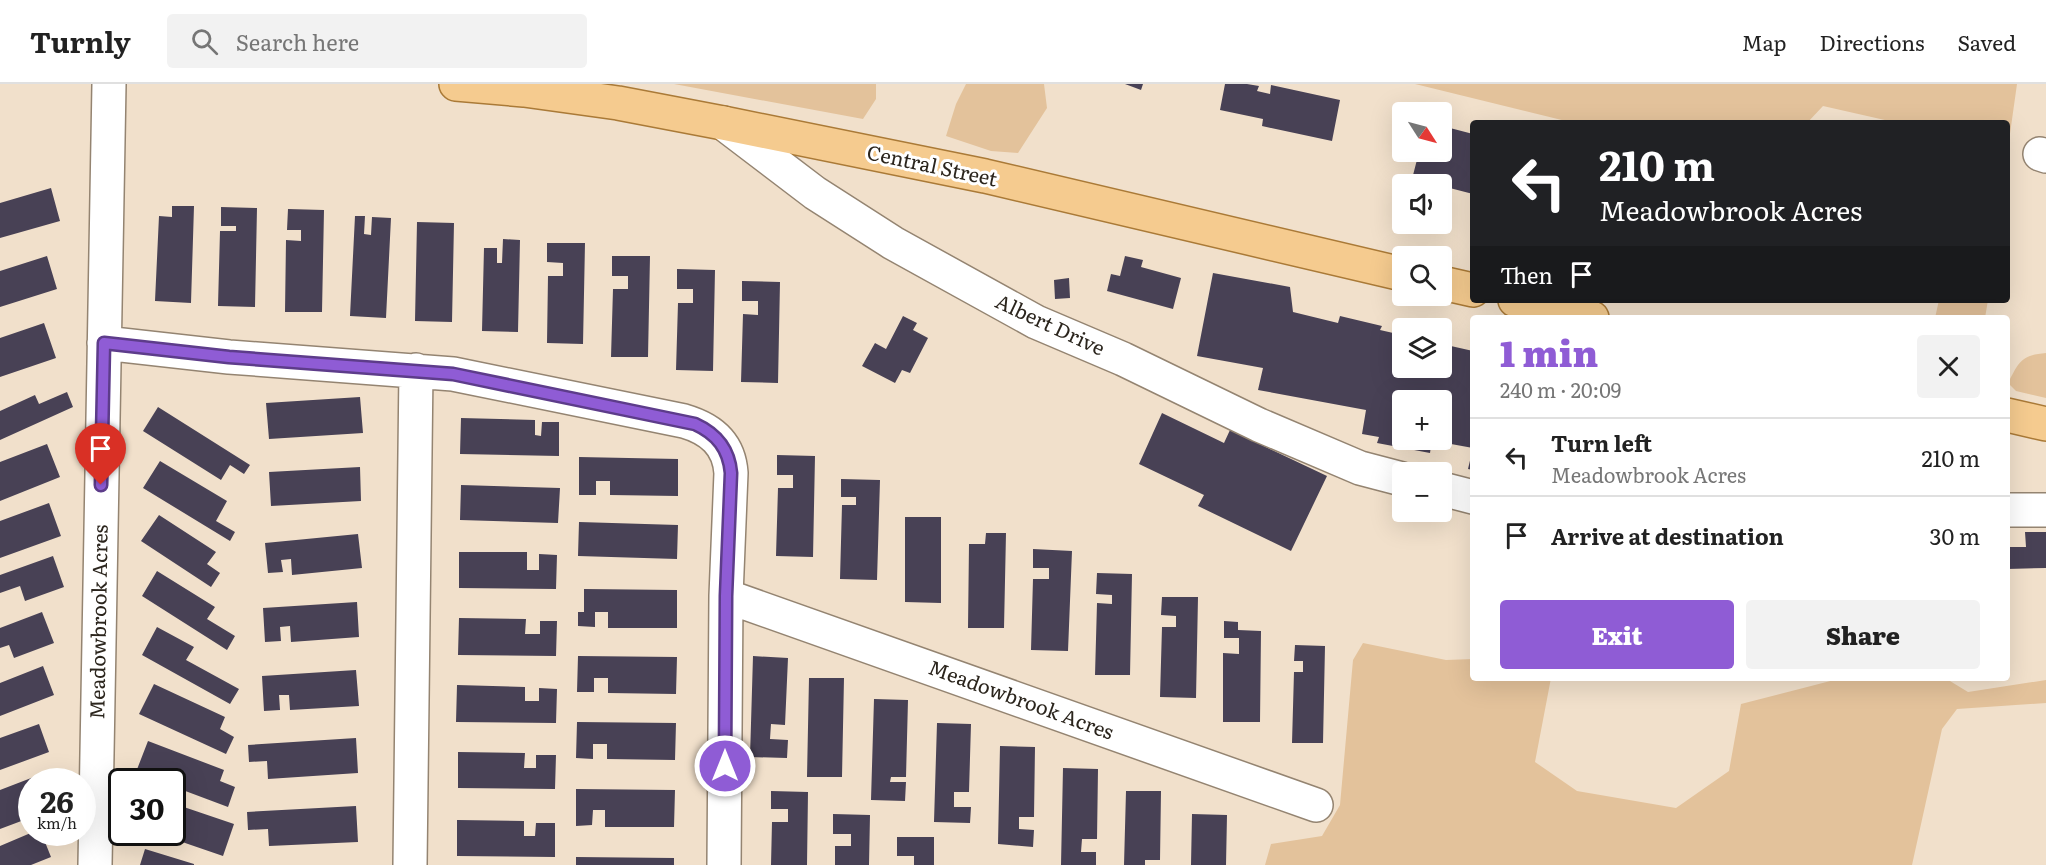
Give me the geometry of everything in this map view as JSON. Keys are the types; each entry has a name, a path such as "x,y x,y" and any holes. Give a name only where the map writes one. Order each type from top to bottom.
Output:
{"main road":[{"name":"Central Street","path":"456,84 617,94 723,123 985,176 1392,272"},
{"path":"1452,285 1470,289"},
{"path":"1528,303 1579,315"},
{"path":"2010,416 2046,424"}],"street":[{"name":"Meadowbrook Acres","path":"95,865 109,84"},
{"name":"Albert Drive","path":"723,123 815,193 893,243 1036,322 1123,359 1259,425 1360,468 1392,476"},
{"path":"104,343 229,357 416,370 475,377 695,424 713,435 727,451 731,473 726,596 724,865"},
{"path":"410,865 416,370"},
{"path":"1452,492 1470,496"},
{"path":"2010,510 2046,510"},
{"name":"Meadowbrook Acres","path":"726,596 1317,805"}],"shaded area":[{"path":"674,84 876,84 876,99 863,119"},
{"path":"966,84 1044,84 1047,108 1018,153 991,151 946,136 956,104"},
{"path":"1415,84 2017,84 2010,134 2010,120 1885,120 1823,106 1810,120 1562,120"},
{"path":"1938,303 1988,303 1986,315 1936,315"},
{"path":"2046,353 2046,398 2016,391 2010,385 2010,379 2018,365 2031,356"},
{"path":"1363,643 1446,660 1470,659 1470,681 1550,681 1535,762 1577,791 1676,808 1729,771 1741,704 1830,681 1950,681 1968,692 2046,680 2046,703 1957,709 1942,729 1912,865 1265,865 1271,844 1322,836 1340,805 1353,660"}],"building":[{"path":"1125,84 1143,84 1141,90"},
{"path":"1225,84 1259,86 1257,91 1270,94 1271,85 1340,100 1332,141 1262,126 1263,119 1220,110"},
{"path":"1452,129 1470,133 1470,193 1452,189 1452,174 1413,174 1416,162 1452,162"},
{"path":"51,188 60,221 0,238 0,203"},
{"path":"172,206 194,206 191,303 155,301 159,216 172,217"},
{"path":"221,207 257,208 255,307 218,306 220,231 236,231 236,226 221,226"},
{"path":"288,209 324,210 322,312 285,312 286,240 301,241 301,230 287,230"},
{"path":"355,216 365,216 364,234 371,235 372,217 391,218 386,318 350,316"},
{"path":"417,222 454,223 452,322 415,321"},
{"path":"503,239 520,240 518,332 482,331 484,248 497,248 497,263 502,263"},
{"path":"547,243 585,243 583,344 547,343 548,276 563,276 563,263 547,262"},
{"path":"47,256 57,289 0,307 0,271"},
{"path":"612,256 650,256 648,357 611,357 613,289 628,289 628,276 612,276"},
{"path":"1125,256 1143,260 1141,267 1181,278 1173,309 1107,291 1111,274 1120,276"},
{"path":"677,269 715,270 713,371 676,370 678,303 693,303 693,289 677,289"},
{"path":"1213,273 1290,287 1293,312 1338,323 1340,316 1382,326 1380,330 1392,333 1392,378 1452,378 1452,346 1470,350 1470,447 1452,444 1452,390 1392,390 1392,446 1377,443 1379,437 1362,434 1366,410 1258,390 1263,368 1197,356"},
{"path":"1069,278 1070,298 1055,299 1054,280"},
{"path":"742,281 780,282 778,383 741,382 743,314 758,315 758,301 742,301"},
{"path":"903,316 917,323 913,330 928,338 910,373 902,370 895,383 862,366 875,343 886,349"},
{"path":"44,323 56,358 0,377 0,338"},
{"path":"67,392 73,407 0,440 0,411 35,395 39,404"},
{"path":"360,397 363,433 269,439 266,403"},
{"path":"158,407 250,465 244,474 230,465 221,480 143,431"},
{"path":"1162,413 1224,443 1230,430 1327,476 1291,551 1198,506 1204,495 1139,464"},
{"path":"461,418 535,420 535,435 541,436 542,422 559,422 559,456 460,454"},
{"path":"47,444 60,477 0,501 0,462"},
{"path":"1414,450 1430,450 1430,453"},
{"path":"777,455 815,456 813,557 776,556 778,488 793,488 793,475 777,475"},
{"path":"579,457 678,459 678,496 610,495 610,481 596,481 596,495 579,495"},
{"path":"160,461 227,501 216,521 235,532 230,541 143,488"},
{"path":"360,467 361,501 271,506 269,472"},
{"path":"841,479 880,480 877,580 840,579 842,505 856,505 856,497 841,497"},
{"path":"461,485 560,488 558,523 460,520"},
{"path":"49,503 61,536 0,558 0,521"},
{"path":"159,515 216,552 207,564 220,573 211,587 141,541"},
{"path":"905,517 941,517 941,603 905,602"},
{"path":"579,522 678,525 677,559 578,556"},
{"path":"2025,532 2046,532 2046,568 2010,569 2010,547 2026,547"},
{"path":"986,533 1006,533 1004,628 968,628 969,544 985,544"},
{"path":"358,534 362,568 292,575 291,559 281,560 283,572 268,573 265,543"},
{"path":"1033,549 1072,551 1068,651 1031,650 1033,579 1049,579 1049,568 1033,568"},
{"path":"459,552 527,552 527,570 539,570 539,554 557,555 556,589 459,588"},
{"path":"53,556 64,587 25,601 20,586 0,593 0,575"},
{"path":"157,571 215,607 207,619 235,636 227,650 142,596"},
{"path":"1097,573 1132,574 1130,675 1095,675 1097,603 1112,604 1112,595 1096,594"},
{"path":"584,589 677,590 677,628 608,628 608,612 595,612 595,627 578,626 578,612 584,612"},
{"path":"1162,597 1198,597 1196,698 1160,697 1162,627 1176,627 1176,616 1161,615"},
{"path":"357,602 359,637 291,642 290,626 280,627 281,641 265,642 263,608"},
{"path":"42,612 54,643 14,658 9,645 0,648 0,628"},
{"path":"459,618 526,619 525,634 540,634 540,621 557,621 556,656 458,655"},
{"path":"1224,621 1238,622 1238,630 1261,631 1260,722 1223,722 1223,653 1239,654 1239,638 1224,638"},
{"path":"157,627 194,647 186,660 239,689 230,704 142,655"},
{"path":"1295,645 1325,646 1323,743 1292,743 1294,672 1303,672 1303,661 1294,661"},
{"path":"578,656 677,657 676,694 608,693 608,678 594,678 594,692 577,692"},
{"path":"753,656 788,658 785,725 771,724 770,739 788,740 787,758 750,757"},
{"path":"43,666 54,695 0,716 0,683"},
{"path":"356,670 359,706 290,710 289,695 279,695 280,710 264,711 262,676"},
{"path":"809,678 844,678 842,777 807,777"},
{"path":"154,684 225,717 220,729 234,737 226,754 139,714"},
{"path":"457,685 525,687 525,701 539,701 539,688 557,689 556,723 456,722"},
{"path":"874,699 908,700 906,777 891,777 890,782 906,782 905,801 871,800"},
{"path":"577,722 676,723 675,760 607,759 607,744 593,744 593,759 576,758"},
{"path":"937,723 971,724 969,792 954,792 954,807 971,807 970,823 934,822"},
{"path":"39,724 49,752 0,770 0,738"},
{"path":"356,738 358,773 268,779 267,761 249,762 248,745"},
{"path":"148,741 224,770 220,781 235,787 228,807 186,791 186,768 138,768"},
{"path":"1000,746 1035,747 1034,817 1019,817 1019,829 1034,830 1033,847 998,844"},
{"path":"458,752 525,753 524,768 536,768 536,755 556,755 555,789 458,788"},
{"path":"1063,768 1098,769 1097,839 1082,839 1081,852 1096,852 1096,865 1061,865"},
{"path":"18,783 18,822 0,829 0,790"},
{"path":"576,789 675,790 674,827 605,827 605,810 593,810 592,825 576,826"},
{"path":"771,791 808,792 807,865 771,865 772,822 788,822 788,809 771,809"},
{"path":"1126,791 1161,791 1160,860 1145,860 1145,865 1124,865"},
{"path":"356,806 358,842 269,846 268,829 248,830 247,812"},
{"path":"186,808 234,824 223,856 186,843"},
{"path":"833,814 870,815 869,865 835,865 835,846 851,846 851,834 833,834"},
{"path":"1192,814 1227,815 1226,865 1191,865"},
{"path":"457,820 524,821 524,836 535,836 536,823 555,823 555,857 457,856"},
{"path":"897,837 934,837 934,865 914,865 914,856 897,856"},
{"path":"18,838 18,846 47,846 51,857 31,865 0,865 0,846"},
{"path":"145,849 194,864 194,865 140,865"},
{"path":"576,857 674,858 674,865 576,865"}],"route":[{"path":"101,485 104,343 229,357 475,377 695,424 705,429 722,444 730,461 725,766"}]}
